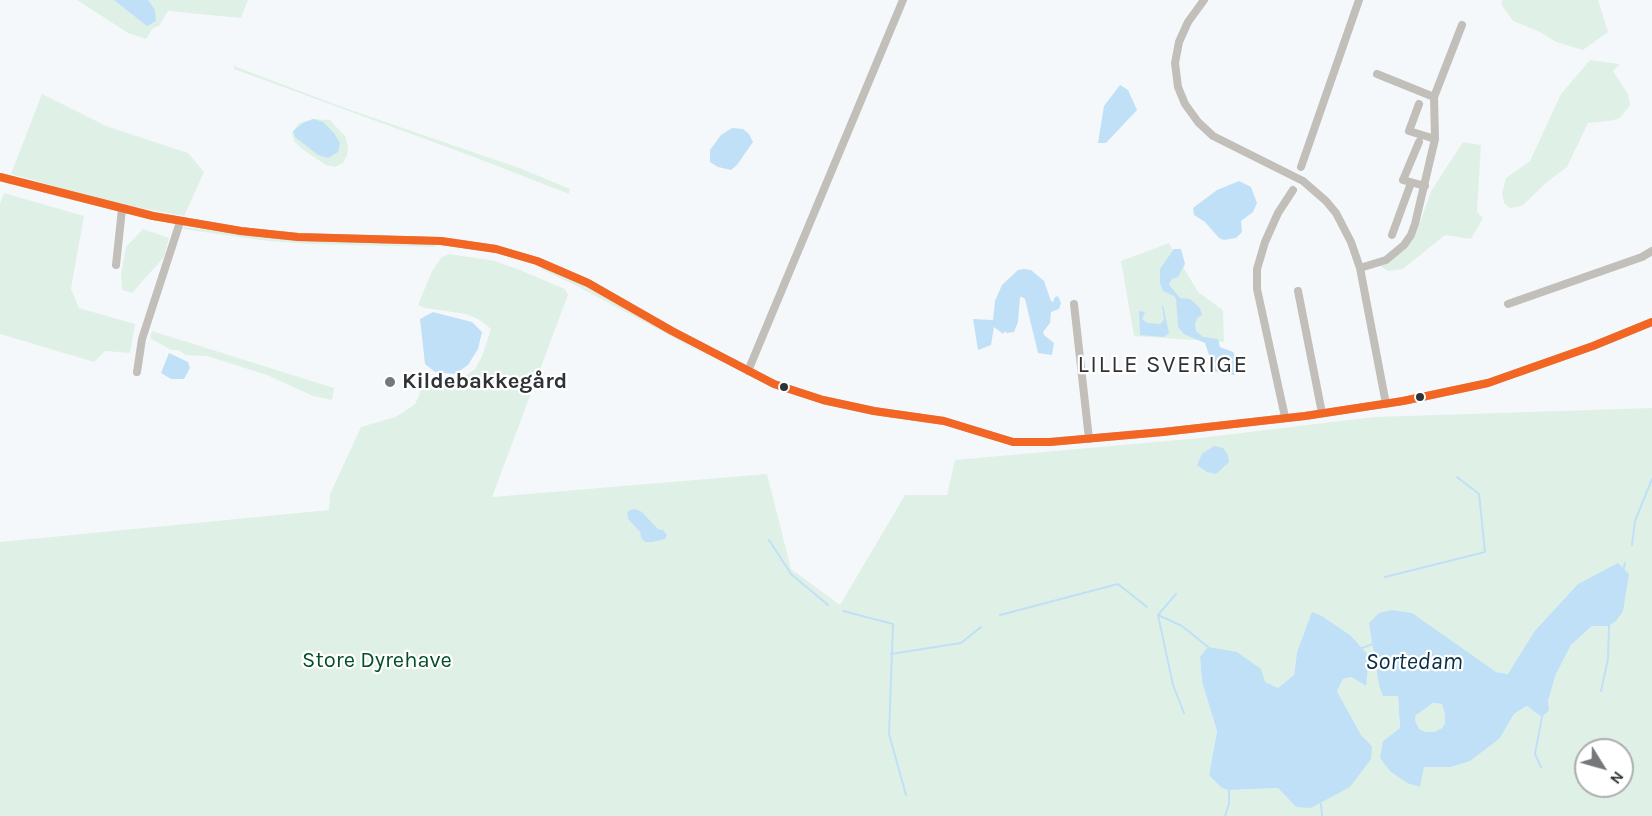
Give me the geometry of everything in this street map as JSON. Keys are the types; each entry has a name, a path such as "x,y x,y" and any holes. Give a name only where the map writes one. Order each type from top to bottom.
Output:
{"street":[{"path":"748,371 903,0"},
{"path":"1204,0 1179,42 1175,63 1178,87 1185,104 1198,122 1213,136 1290,173 1316,190 1344,226 1360,268 1386,404"},
{"path":"1301,167 1359,0"},
{"path":"1360,268 1386,260 1404,244 1415,224 1435,139 1434,97 1462,25"},
{"path":"1377,74 1434,97"},
{"path":"1419,104 1409,131 1435,139"},
{"path":"1419,142 1403,180 1425,186"},
{"path":"1,177 180,222 298,237 441,240 496,249 537,261 588,283 774,384 823,400 896,415 944,421 1004,440 1030,443 1162,432 1386,404 1488,383 1593,346 1652,322"},
{"path":"1392,235 1411,183"},
{"path":"1285,417 1257,289 1257,269 1265,242 1278,213 1293,190"},
{"path":"116,265 122,209"},
{"path":"137,372 142,339 180,222"},
{"path":"1508,303 1642,257 1652,251"},
{"path":"1298,291 1322,412"},
{"path":"1074,304 1089,439"}],"green space":[{"path":"77,0 248,0 241,18 168,11 159,26 153,28 146,39 128,33"},
{"path":"1502,0 1598,0 1608,32 1583,50 1556,42 1540,32 1513,21 1501,4"},
{"path":"1590,60 1620,64 1613,71 1628,94 1630,105 1620,118 1588,123 1567,167 1522,206 1510,208 1504,203 1502,193 1506,178 1530,161 1561,94"},
{"path":"234,66 342,107 522,169 570,189 569,194 234,69"},
{"path":"42,94 106,126 188,153 204,172 184,216 123,205 11,174"},
{"path":"313,119 330,120 345,136 348,146 343,163 335,167 326,165 294,141 292,133 299,123"},
{"path":"1463,142 1481,145 1477,212 1483,218 1471,239 1445,235 1403,269 1388,271 1380,266 1409,244 1416,234 1431,191"},
{"path":"4,193 84,216 71,289 79,308 135,324 130,353 105,351 94,362 0,334 0,204"},
{"path":"184,227 291,240 433,244 436,247 268,241 182,229"},
{"path":"143,229 169,238 164,257 132,293 122,290 121,275 126,247"},
{"path":"1169,243 1198,292 1223,310 1224,342 1134,336 1121,261"},
{"name":"Store Dyrehave","path":"449,254 495,261 565,289 568,295 492,497 767,474 791,569 840,605 905,495 947,495 955,460 1200,438 1374,417 1652,408 1652,816 0,816 0,542 329,510 330,494 361,427 395,417 405,411 415,404 420,390 431,381 454,381 463,378 475,369 482,356 491,329 480,320 466,314 418,305 432,271 441,258","holes":["642,512 658,529 663,530 664,539 653,542 641,538 640,532 628,519 627,513","1312,613 1322,616 1350,635 1366,686 1351,677 1343,679 1337,691 1361,735 1372,746 1296,807 1278,788 1229,790 1209,775 1217,731 1202,682 1200,657 1278,688 1294,675 1297,652","1616,621 1609,626 1592,626 1571,645 1556,674 1548,701 1528,706 1514,714 1500,738 1451,767 1424,767 1383,741 1400,729 1398,696 1379,685 1379,680 1496,672 1509,674 1534,632"]},
{"path":"542,267 585,286 717,361 541,269"},
{"path":"152,331 334,388 332,400 313,396 267,375 207,356 186,355 178,350 171,350 150,338"},
{"path":"1433,703 1442,704 1445,723 1442,728 1434,732 1426,732 1419,729 1415,720 1416,714"}],"water":[{"path":"114,0 148,0 155,10 156,21 147,26"},
{"path":"1120,85 1128,90 1137,110 1106,143 1098,143 1104,106"},
{"path":"313,119 323,122 340,143 338,152 328,158 318,155 295,137 293,131"},
{"path":"732,128 743,129 753,142 731,170 718,167 710,162 710,150 721,135"},
{"path":"1239,181 1251,187 1257,203 1253,212 1241,221 1242,232 1236,238 1224,240 1194,215 1193,208 1217,190"},
{"path":"1174,249 1181,249 1185,264 1178,277 1172,279 1169,284 1180,298 1190,299 1200,308 1202,315 1197,318 1196,331 1203,337 1218,339 1220,347 1233,352 1239,363 1238,372 1234,375 1214,370 1205,343 1184,334 1178,327 1176,299 1163,291 1160,283 1160,269"},
{"path":"1018,270 1031,270 1044,281 1051,301 1053,302 1058,296 1061,303 1059,309 1051,312 1050,323 1043,332 1054,343 1052,355 1038,353 1025,299 1022,297 1020,297 1018,322 1014,332 1006,333 1005,331 1003,334 994,327 991,345 978,350 973,319 993,320 995,301 1002,285"},
{"path":"1163,305 1169,333 1164,337 1140,335 1139,311 1145,312 1142,319 1147,323 1160,324 1164,320"},
{"path":"433,312 472,322 482,332 478,349 468,365 455,374 435,372 425,364 420,319"},
{"path":"169,353 188,362 190,368 184,379 171,379 161,373"},
{"path":"1214,446 1223,448 1228,455 1229,462 1216,474 1207,472 1197,465 1202,454"},
{"path":"635,509 642,512 658,529 663,530 667,535 665,539 645,542 641,538 640,532 628,519 627,513"},
{"name":"Sortedam","path":"1618,563 1629,574 1623,611 1609,626 1592,626 1571,645 1556,674 1548,701 1549,710 1542,717 1527,706 1514,714 1500,738 1470,761 1451,767 1424,767 1420,787 1407,783 1390,771 1380,758 1383,741 1400,728 1398,696 1383,696 1379,685 1369,623 1379,613 1392,610 1412,613 1496,672 1508,674 1534,632 1578,584","holes":["1433,703 1442,704 1445,715 1442,728 1434,732 1419,729 1415,720 1416,715"]},
{"name":"Sortedam","path":"1312,612 1350,635 1369,656 1366,686 1351,677 1343,679 1337,691 1361,735 1372,746 1371,759 1350,787 1311,808 1296,807 1278,788 1229,790 1222,788 1209,775 1217,731 1202,682 1200,657 1208,647 1237,652 1261,669 1265,682 1278,688 1294,675 1297,652"}],"waterway":[{"path":"1385,577 1485,552 1479,494 1457,477"},
{"path":"1632,545 1635,521 1652,479"},
{"path":"769,540 791,574 828,605"},
{"path":"1623,571 1625,563"},
{"path":"1000,615 1118,584 1147,607"},
{"path":"1158,615 1176,594"},
{"path":"843,611 893,624 889,734 906,795"},
{"path":"1158,615 1173,685 1184,713"},
{"path":"1158,615 1182,626 1208,647"},
{"path":"1601,691 1608,659 1609,625"},
{"path":"891,654 961,643 981,627"},
{"path":"1359,649 1373,644"},
{"path":"1541,767 1535,754 1542,717"},
{"path":"1225,816 1229,804 1229,790"},
{"path":"1321,804 1322,816"}],"transit line":[{"path":"0,177 153,216 241,231 298,237 441,241 496,249 537,261 588,283 672,331 774,384 823,400 874,411 944,421 1013,442 1050,442 1163,432 1305,416 1403,401 1488,383 1593,346 1652,322"}],"place":[{"name":"Kildebakkegård","path":"390,382"}],"district":[{"name":"LILLE SVERIGE","path":"1163,365"}]}
